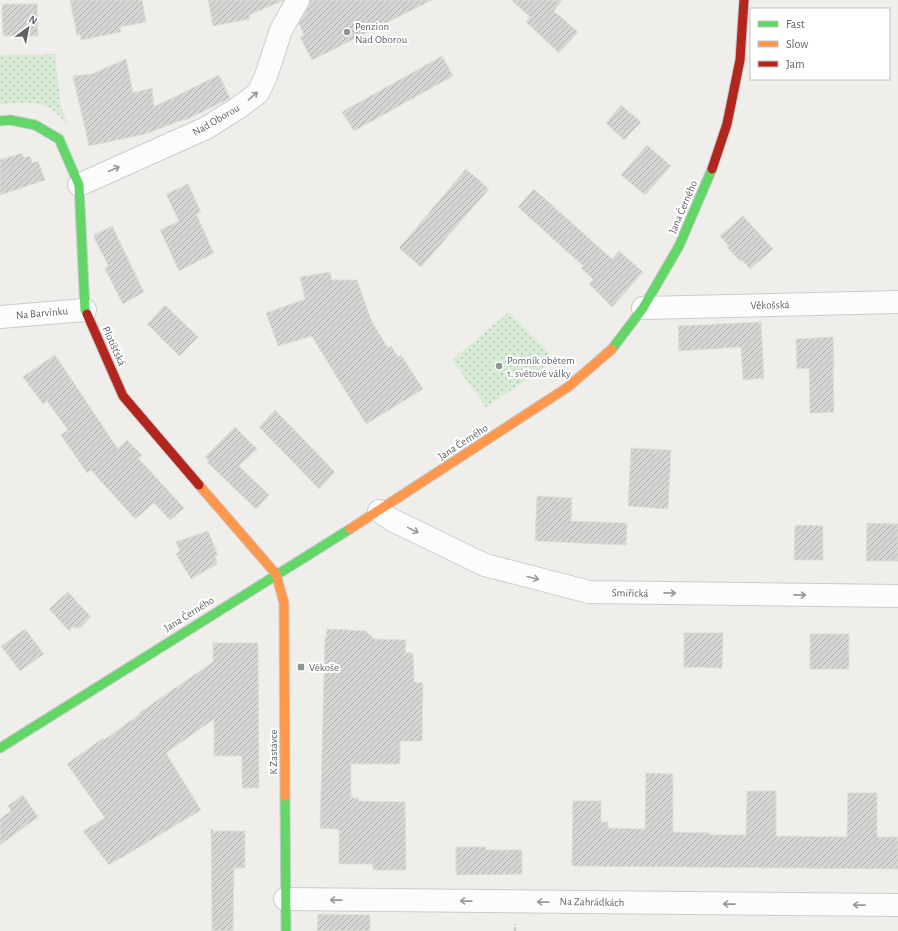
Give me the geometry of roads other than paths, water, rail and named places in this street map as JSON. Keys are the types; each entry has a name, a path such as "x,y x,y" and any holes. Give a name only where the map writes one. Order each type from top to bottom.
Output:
{"street":[{"name":"Nad Oborou","path":"79,185 206,128 238,108 258,93 266,76 281,30 298,0"},
{"name":"Jana Černého","path":"0,748 379,511 540,406 568,387 613,348 643,308 680,246 707,182 727,124 740,60 744,0"},
{"name":"Plotišťská","path":"0,121 10,120 35,125 59,139 79,185 84,310 123,396 276,574"},
{"name":"Věkošská","path":"643,308 898,302"},
{"name":"Na Barvínku","path":"0,317 84,310"},
{"name":"Smiřická","path":"379,511 392,520 485,566 589,592 898,596"},
{"name":"K Zastávce","path":"276,574 284,603 286,931"},
{"name":"Na Zahrádkách","path":"286,899 898,905"}],"place":[{"name":"Penzion Nad Oborou","path":"347,32"},
{"name":"Pomník obětem 1. světové války","path":"499,366"},
{"name":"Věkoše","path":"301,667"}]}
